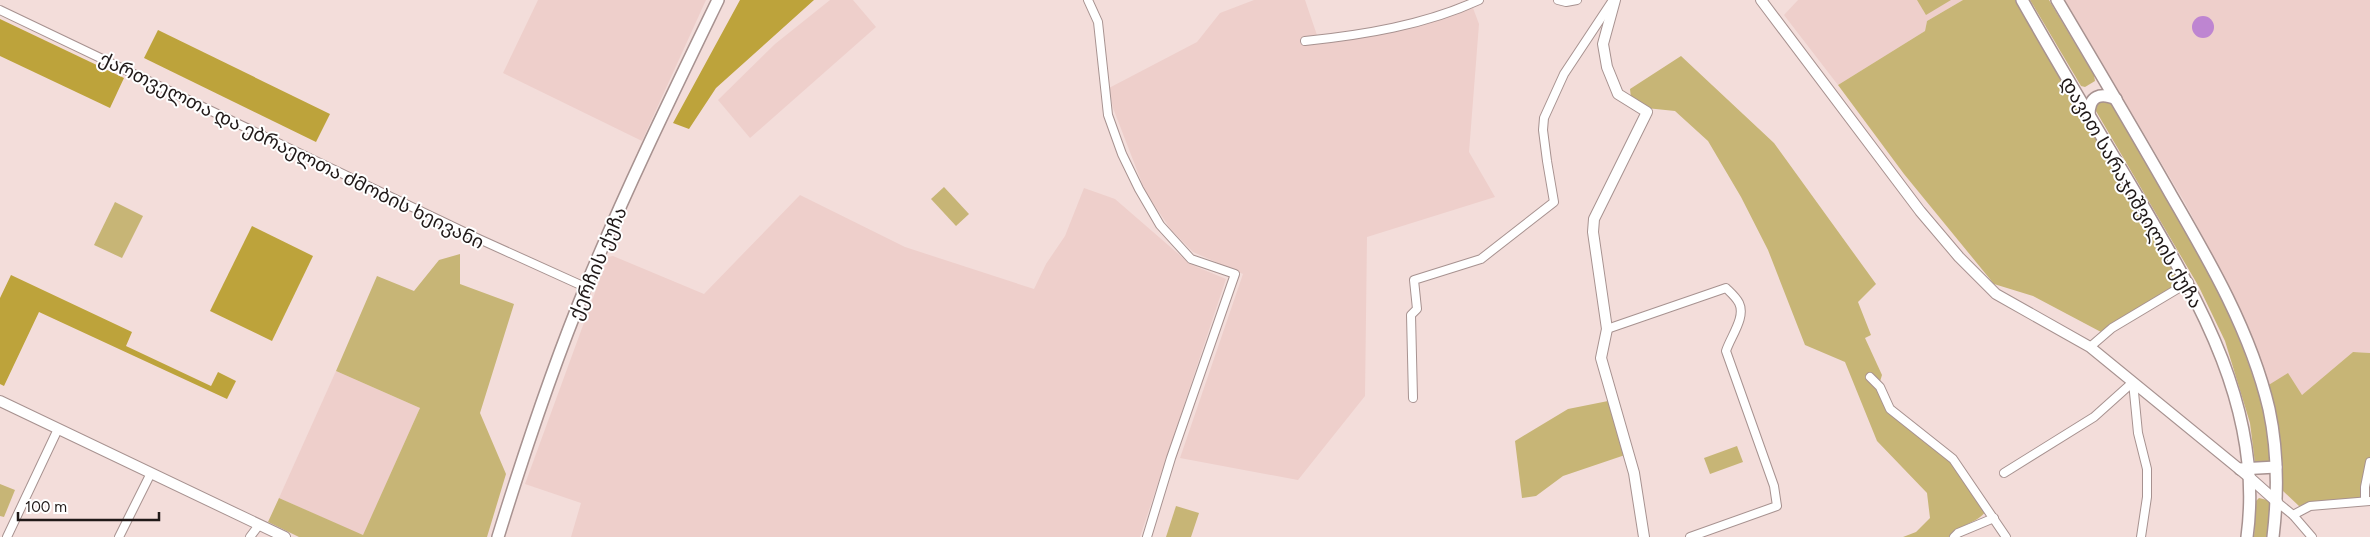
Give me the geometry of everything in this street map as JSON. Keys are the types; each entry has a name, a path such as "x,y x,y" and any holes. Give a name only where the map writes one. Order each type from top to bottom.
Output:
{"main road":[{"name":"ქერჩის ქუჩა","path":"501,536 545,394 585,288 644,152 718,0"},
{"name":"დავით სარაჯიშვილის ქუჩა","path":"2022,0 2073,90 2189,282 2219,351 2242,417 2246,471 2247,537"},
{"name":"დავით სარაჯიშვილის ქუჩა","path":"2057,0 2207,256 2243,333 2269,409 2276,467 2277,502 2273,537"},
{"path":"2073,90 2082,94 2092,92 2100,86 2103,78"},
{"path":"2089,114 2089,106 2094,98 2102,95 2116,99"},
{"path":"2246,471 2276,467"}],"street":[{"path":"1088,0 1098,22 1108,115 1122,154 1139,189 1160,225 1191,259 1235,274 1171,458 1147,537"},
{"path":"1305,41 1349,37 1418,21 1478,0"},
{"path":"1558,0 1566,2 1577,0"},
{"path":"1614,0 1603,44 1607,67 1618,94 1647,112 1594,219 1593,232 1607,329 1601,358 1634,473 1644,537"},
{"path":"1413,398 1411,315 1417,310 1414,280 1481,259 1554,202 1543,130 1544,118 1564,74 1614,0"},
{"path":"1761,0 1920,211 1960,257 1996,294 2090,347 2246,471 2312,537"},
{"name":"ქართველთა და ებრაელთა ძმობის ხეივანი","path":"0,10 478,240 585,288"},
{"path":"2090,347 2112,328 2189,282"},
{"path":"1607,329 1726,288 1740,304 1741,320 1732,334 1726,350 1774,486 1777,506 1690,537"},
{"path":"1870,377 1880,387 1890,409 1954,459 2006,537"},
{"path":"2004,473 2094,417 2133,382"},
{"path":"2133,382 2138,434 2148,469 2141,537"},
{"path":"0,402 285,537"},
{"path":"7,537 58,429"},
{"path":"2292,515 2310,506 2368,501 2365,487 2370,462"},
{"path":"119,537 151,473"},
{"path":"1954,537 1958,533 1994,518"},
{"path":"250,537 259,525"}],"shaded area":[{"path":"538,0 706,0 642,141 503,73"},
{"path":"740,0 814,0 716,88 689,129 673,123"},
{"path":"830,0 853,0 876,27 750,138 718,100 775,44"},
{"path":"1254,0 1305,0 1320,44 1411,28 1473,8 1479,24 1469,152 1495,197 1367,237 1365,396 1298,480 1180,458 1243,274 1193,252 1171,230 1145,191 1113,108 1109,88 1197,42 1220,13"},
{"path":"1798,0 1963,0 1927,21 1925,31 1838,85 1784,15"},
{"path":"1917,0 1951,0 1926,15"},
{"path":"1963,0 2015,0 2183,282 2101,332 2033,296 1994,284 1904,174 1838,85 1925,31 1927,21"},
{"path":"2030,0 2049,0 2094,75 2095,81 2085,87 2081,86"},
{"path":"2065,0 2370,0 2370,353 2353,352 2301,396 2267,386 2230,288 2185,203"},
{"path":"2203,16 2211,19 2214,27 2211,35 2203,38 2195,35 2192,27 2195,19"},
{"path":"0,19 124,78 110,108 0,56"},
{"path":"158,30 330,114 316,142 144,58"},
{"path":"1681,56 1774,143 1876,284 1858,302 1871,335 1865,338 1882,375 1878,388 1888,413 1945,455 1986,511 1978,519 1958,529 1949,537 1903,537 1916,532 1930,518 1927,493 1877,441 1845,362 1805,345 1768,250 1741,197 1708,141 1675,111 1646,108 1631,98 1630,89"},
{"path":"2103,97 2108,98 2175,211 2216,287 2250,367 2271,445 2270,465 2255,463 2250,423 2225,341 2199,287 2093,106"},
{"path":"944,187 969,214 956,226 931,199"},
{"path":"1084,188 1115,199 1190,264 1226,279 1140,537 571,537 581,503 525,484 608,257 613,256 704,294 800,195 905,247 1034,289 1046,264 1065,236"},
{"path":"115,202 143,216 122,258 94,245"},
{"path":"252,226 313,256 272,341 210,311"},
{"path":"460,254 460,284 514,304 480,413 506,474 487,537 299,537 268,522 279,498 363,535 420,408 336,371 377,276 414,291 439,260"},
{"path":"11,275 132,332 126,346 211,386 218,372 236,381 227,399 39,312 4,386 0,384 0,298"},
{"path":"2353,352 2370,353 2370,497 2299,506 2283,491 2274,404 2267,386 2288,373 2302,395"},
{"path":"336,371 420,408 363,536 279,498"},
{"path":"1608,401 1625,455 1563,476 1536,496 1522,498 1515,441 1568,409"},
{"path":"1737,446 1743,462 1710,474 1704,458"},
{"path":"0,484 15,490 4,517 0,516"},
{"path":"2259,498 2271,501 2269,537 2254,537 2256,501"},
{"path":"1176,506 1199,513 1191,537 1166,537"}]}
